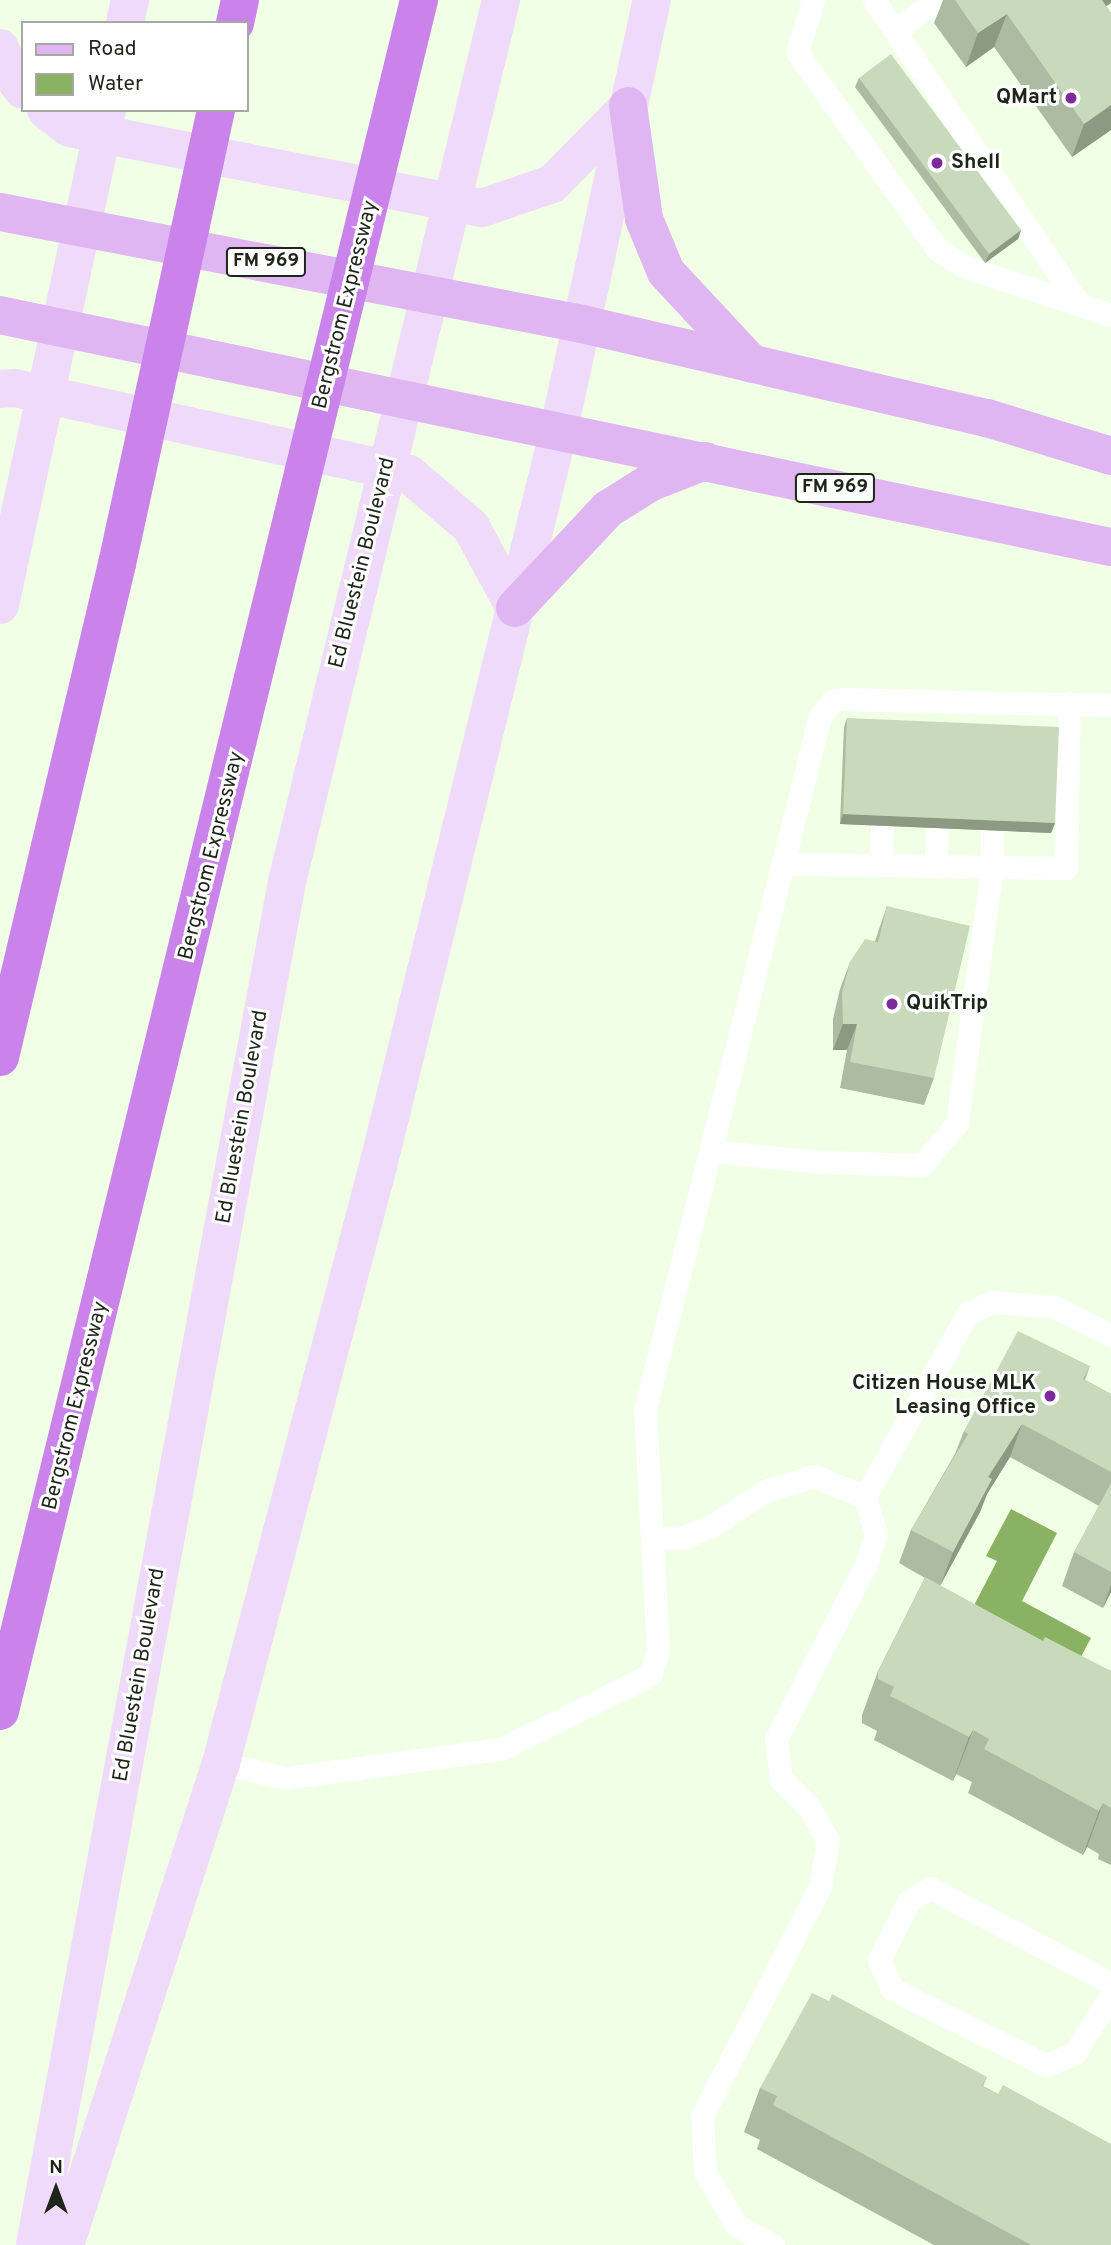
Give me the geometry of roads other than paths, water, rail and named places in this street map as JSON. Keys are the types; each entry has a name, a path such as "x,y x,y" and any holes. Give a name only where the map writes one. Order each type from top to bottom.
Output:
{"highway":[{"path":"235,21 240,0"},
{"name":"Bergstrom Expressway","path":"0,1711 419,0"},
{"path":"0,1057 117,564 216,112"}],"main road":[{"path":"125,21 130,0"},
{"name":"Ed Bluestein Boulevard","path":"35,2245 287,882 501,0"},
{"path":"65,2245 221,1763 379,1162 558,429 652,0"},
{"path":"0,48 9,73 21,86"},
{"path":"49,112 70,128 482,208 516,200 552,184 571,168 628,106"},
{"path":"628,106 644,219 666,272 751,363"},
{"path":"0,605 107,112"},
{"name":"FM 969","path":"0,212 582,324 987,418 1111,456"},
{"name":"FM 969","path":"0,315 452,406 1111,547"},
{"path":"0,389 15,388 384,466 409,474 431,489 471,527 514,608"},
{"path":"514,608 608,509 651,482 705,461"}],"lane":[{"path":"813,0 797,52 937,249 963,266 1111,315"},
{"path":"874,0 1079,304"},
{"path":"895,31 936,0"},
{"path":"221,1763 286,1778 501,1749 633,1687 650,1675 658,1650 645,1410 820,716 832,701 883,710 994,712 1069,703 1111,705"},
{"path":"783,864 1066,868 1069,703"},
{"path":"881,865 882,825"},
{"path":"936,866 937,827"},
{"path":"711,1151 820,1162 922,1165 957,1123 992,867 992,830"},
{"path":"774,2245 737,2226 705,2172 702,2116 820,1886 828,1840 810,1808 781,1779 776,1739 866,1564 876,1535 865,1497 968,1313 993,1302 1054,1307 1111,1335"},
{"path":"652,1539 692,1534 765,1491 814,1476 865,1497"},
{"path":"1111,1983 930,1888 908,1902 879,1960 892,1989 1046,2064 1075,2053 1111,1994"}],"water":[{"path":"1011,1509 1057,1533 1022,1601 1091,1638 1075,1668 971,1611 997,1561 986,1556"}],"place":[{"name":"QMart","path":"1071,98"},
{"name":"Shell","path":"937,163"},
{"name":"QuikTrip","path":"892,1004"},
{"name":"Citizen House MLK Leasing Office","path":"1050,1396"}]}
